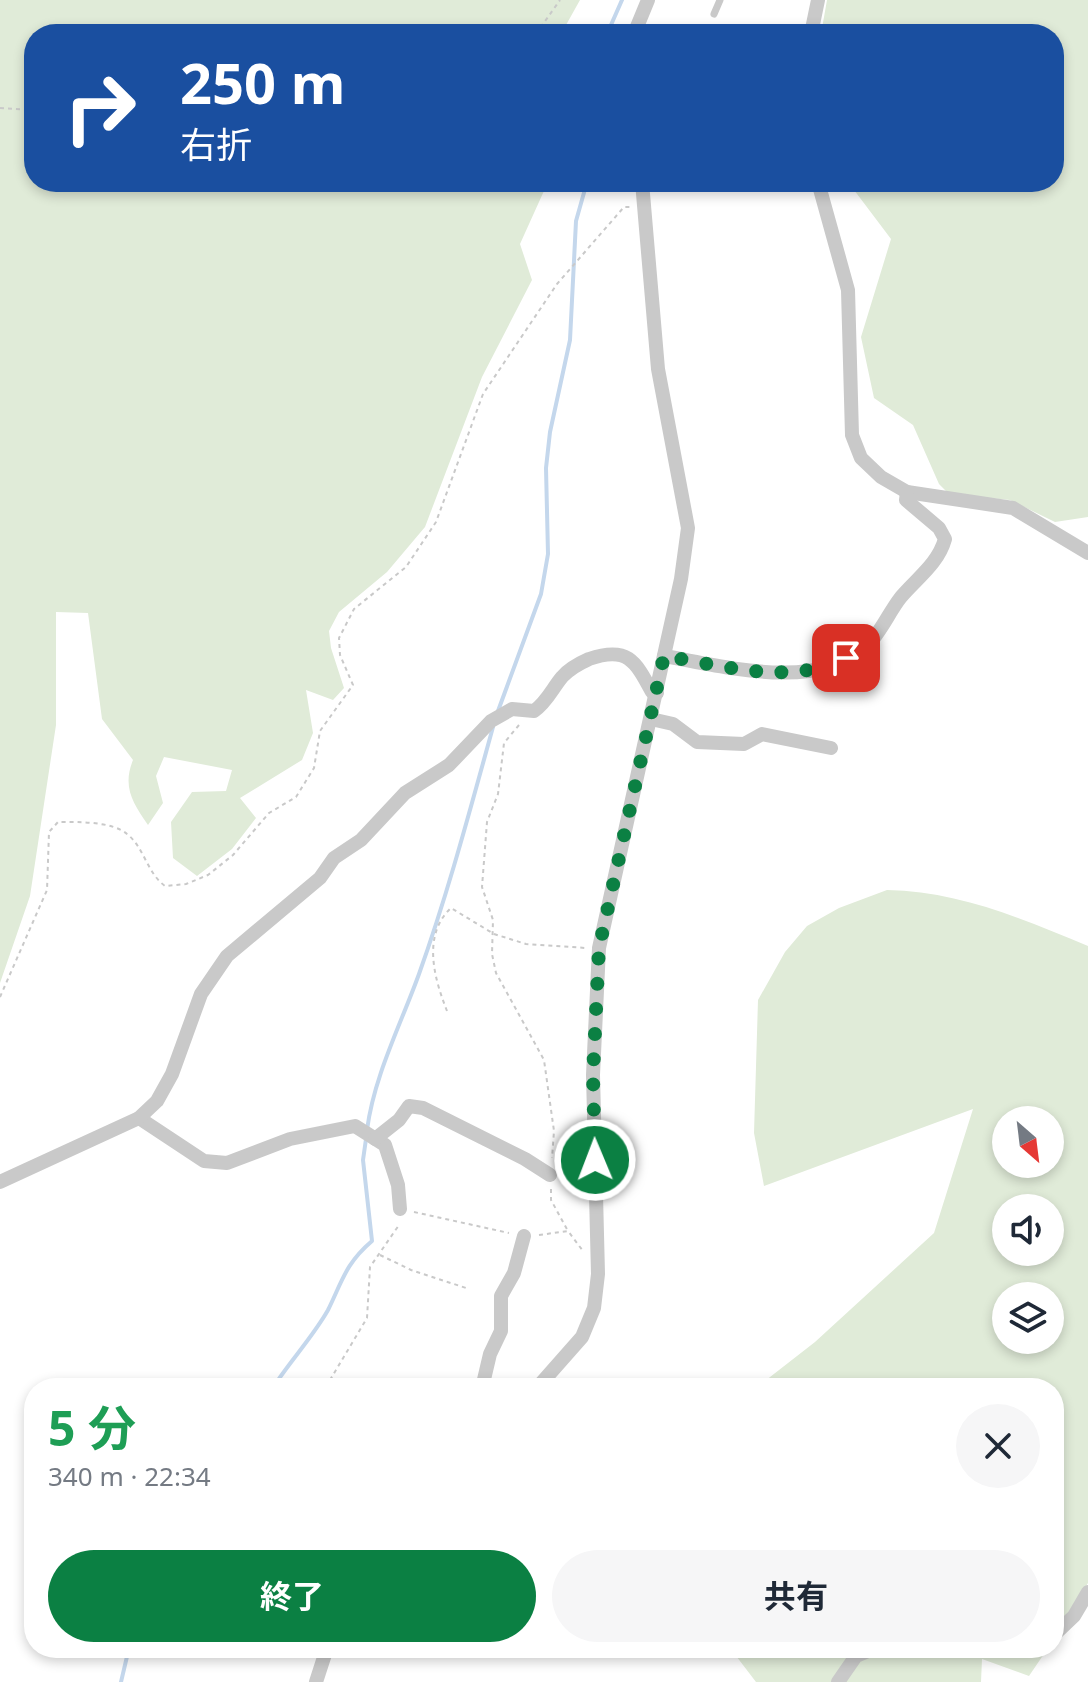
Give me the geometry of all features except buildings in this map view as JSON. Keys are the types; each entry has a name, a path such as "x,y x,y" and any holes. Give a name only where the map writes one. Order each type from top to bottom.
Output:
{"street":[{"path":"638,24 648,0"},
{"path":"813,24 818,0"},
{"path":"546,1378 582,1337 594,1308 598,1274 593,1075 599,948 657,693 688,528 658,369 643,192"},
{"path":"821,192 848,290 852,435 861,458 881,477 907,492 1013,508 1088,553"},
{"path":"664,656 773,674 827,667 866,648 902,596 942,549 945,539 939,528 906,500 907,492"},
{"path":"0,1182 139,1118 157,1101 172,1074 201,994 227,956 320,878 334,858 361,840 405,793 449,765 491,721 512,709 523,713 534,711 545,703 564,674 582,662 608,653 625,656 638,666 652,692 657,693"},
{"path":"651,719 673,724 697,742 744,744 762,734 831,748"},
{"path":"375,1139 399,1120 409,1106 423,1108 550,1175"},
{"path":"139,1118 204,1161 227,1163 290,1139 355,1126 385,1145 398,1185 400,1209"},
{"path":"484,1378 490,1354 501,1331 501,1296 514,1273 524,1236"},
{"path":"1064,1626 1074,1616 1088,1592"},
{"path":"316,1682 324,1658"},
{"path":"838,1682 855,1658"}],"lane":[{"path":"714,14 720,0"}],"path":[{"path":"543,24 560,0"},
{"path":"0,108 24,109"},
{"path":"0,997 47,890 49,832 58,822 109,827 128,834 155,878 165,886 186,884 208,875 233,855 269,813 296,797 314,768 320,731 353,685 340,655 339,638 354,609 406,567 436,522 483,394 557,284 624,207 644,207"},
{"path":"523,713 521,722 504,743 498,794 487,822 482,887 494,934 492,954 496,973 544,1060 554,1131 551,1200 568,1231 585,1253"},
{"path":"447,1011 437,985 432,954 440,919 451,908 494,934 537,946 599,948"},
{"path":"331,1378 367,1318 370,1267 400,1224 400,1209 524,1236 568,1231"},
{"path":"379,1254 411,1270 466,1288"}],"green space":[{"path":"0,0 580,0 567,24 24,24 24,192 543,192 520,244 532,280 482,377 425,527 387,572 339,612 329,631 344,688 333,700 306,690 313,733 302,760 240,798 256,818 232,849 197,876 173,858 171,822 192,792 226,791 232,770 164,757 156,776 163,803 148,825 129,787 133,760 102,719 88,613 56,612 56,725 30,896 0,983"},
{"path":"827,0 1088,0 1088,517 1055,522 1010,500 949,494 939,484 913,425 874,398 861,337 891,239 856,192 1064,192 1064,24 823,24"},
{"path":"887,890 965,901 1088,946 1088,1583 1064,1623 1064,1378 769,1378 815,1342 934,1233 973,1109 764,1186 754,1133 758,1000 785,952 807,926 839,908"},
{"path":"738,1658 1041,1658 1029,1676 982,1659 981,1682 756,1682"}],"waterway":[{"path":"611,24 622,0"},
{"path":"498,711 541,594 548,554 546,468 550,432 570,340 576,221 584,192"},
{"path":"367,1130 382,1070 440,913 493,727"},
{"path":"280,1378 328,1310 350,1266 372,1241 363,1160 366,1139"},
{"path":"121,1682 127,1658"}],"route":[{"path":"595,1160 593,1075 599,948 636,793 664,656 773,674 827,667 846,658"}]}
